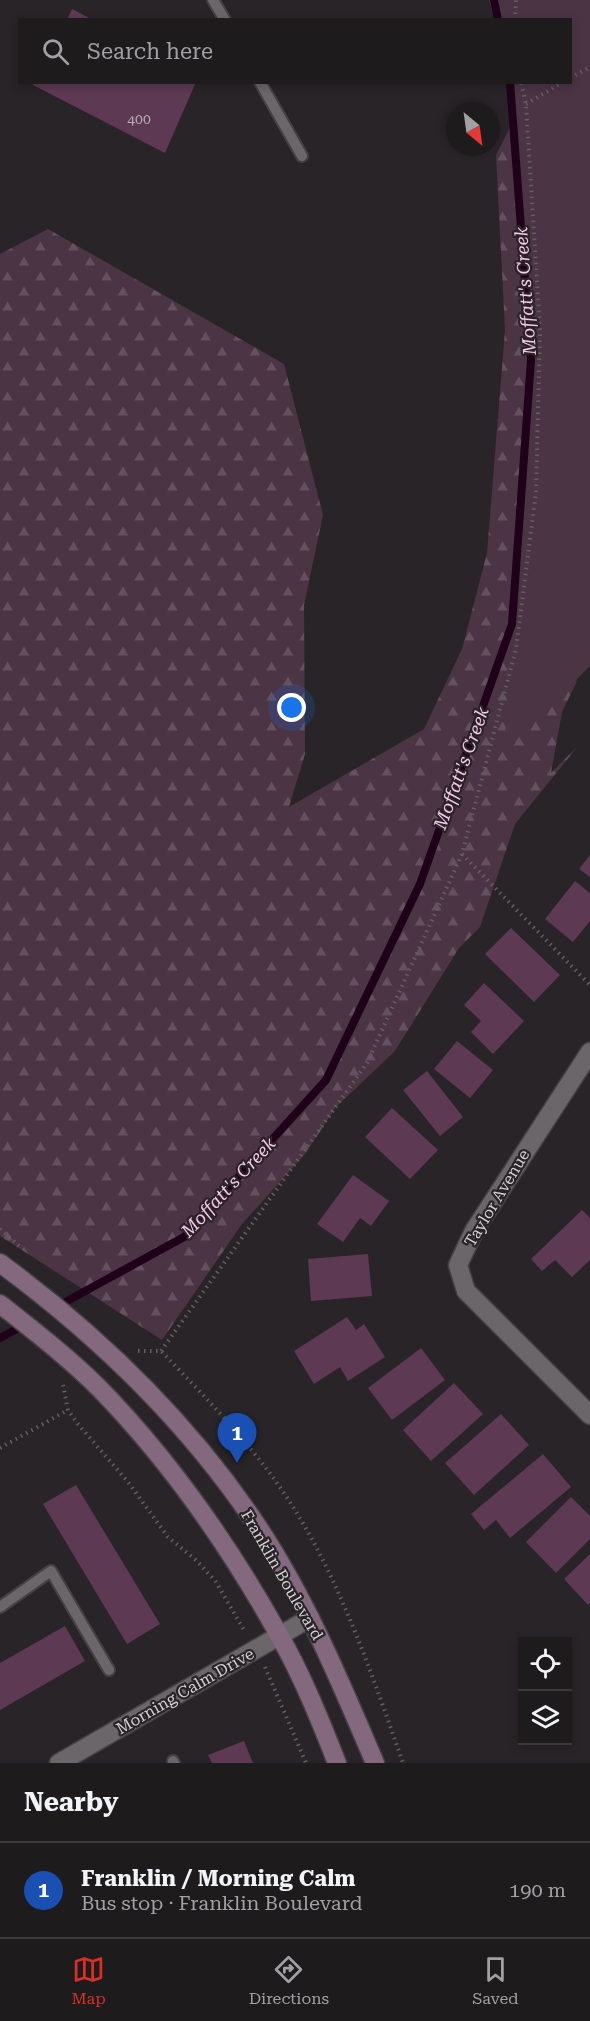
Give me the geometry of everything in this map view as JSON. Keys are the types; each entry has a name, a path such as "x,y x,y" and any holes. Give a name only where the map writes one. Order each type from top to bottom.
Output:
{"main road":[{"name":"Franklin Boulevard","path":"0,1263 85,1329 130,1371 200,1446 257,1524 310,1618 375,1763"},
{"name":"Franklin Boulevard","path":"0,1304 56,1348 100,1389 159,1456 226,1548 280,1636 338,1763"}],"street":[{"name":"Taylor Avenue","path":"590,1052 474,1231 458,1265 466,1291 590,1415"},
{"name":"Morning Calm Drive","path":"59,1763 310,1618"}],"lane":[{"path":"213,0 224,18"},
{"path":"261,84 302,156"},
{"path":"0,1607 51,1571 109,1670"}],"path":[{"path":"515,18 516,0"},
{"path":"572,77 590,67"},
{"path":"403,1763 374,1681 298,1515 218,1411 161,1351 367,1063 462,854 516,649 536,492 540,331 526,104 521,84"},
{"path":"526,104 560,84"},
{"path":"462,854 590,985"},
{"path":"64,1387 68,1410 128,1482 168,1537 197,1560 216,1582 240,1623"},
{"path":"0,1448 68,1410"},
{"path":"270,1677 306,1763"}],"green space":[{"path":"489,0 590,0 590,666 504,752 530,372 509,84 572,84 572,18 494,18"},
{"path":"522,104 582,654 576,683 562,712 551,773 578,746 515,824 480,927 459,948 395,1051 336,1107 305,1154 242,1224 162,1340 0,1236 0,254 48,229 284,364 323,515 304,605 305,754 289,807 424,729 462,649 487,553 505,330 496,156 500,156 500,147"}],"building":[{"path":"72,9 89,18 68,18"},
{"path":"33,84 195,84 165,153"},
{"path":"590,855 590,877 579,869"},
{"path":"575,881 590,893 590,921 573,942 545,919"},
{"path":"511,928 560,975 534,1002 485,954"},
{"path":"484,983 524,1021 493,1054 471,1032 481,1021 464,1005"},
{"path":"457,1041 493,1070 470,1098 434,1069"},
{"path":"427,1071 463,1117 440,1136 403,1090"},
{"path":"392,1108 438,1150 410,1179 365,1137"},
{"path":"353,1175 389,1201 371,1226 360,1218 343,1242 317,1224"},
{"path":"582,1210 590,1218 590,1260 572,1277 555,1260 542,1271 531,1259"},
{"path":"368,1254 372,1296 311,1301 308,1259"},
{"path":"347,1317 356,1330 364,1324 385,1357 348,1381 340,1367 314,1384 294,1351"},
{"path":"421,1348 445,1380 392,1420 368,1388"},
{"path":"454,1383 483,1414 431,1461 403,1430"},
{"path":"501,1414 529,1445 474,1495 445,1463"},
{"path":"543,1454 571,1487 510,1538 496,1520 484,1530 471,1514"},
{"path":"76,1485 160,1624 127,1644 43,1504"},
{"path":"571,1497 590,1516 590,1539 556,1573 526,1542"},
{"path":"590,1554 590,1603 588,1605 564,1579"},
{"path":"65,1626 85,1661 0,1710 0,1663"},
{"path":"244,1741 253,1763 212,1763 208,1755"}],"waterway":[{"name":"Moffatt's Creek","path":"494,0 498,18"},
{"name":"Moffatt's Creek","path":"58,1306 184,1237 326,1080 420,884 512,624 531,360 510,84"},
{"name":"Moffatt's Creek","path":"0,1338 26,1324"}],"place":[{"name":"Franklin / Morning Calm","path":"237,1463"}]}
